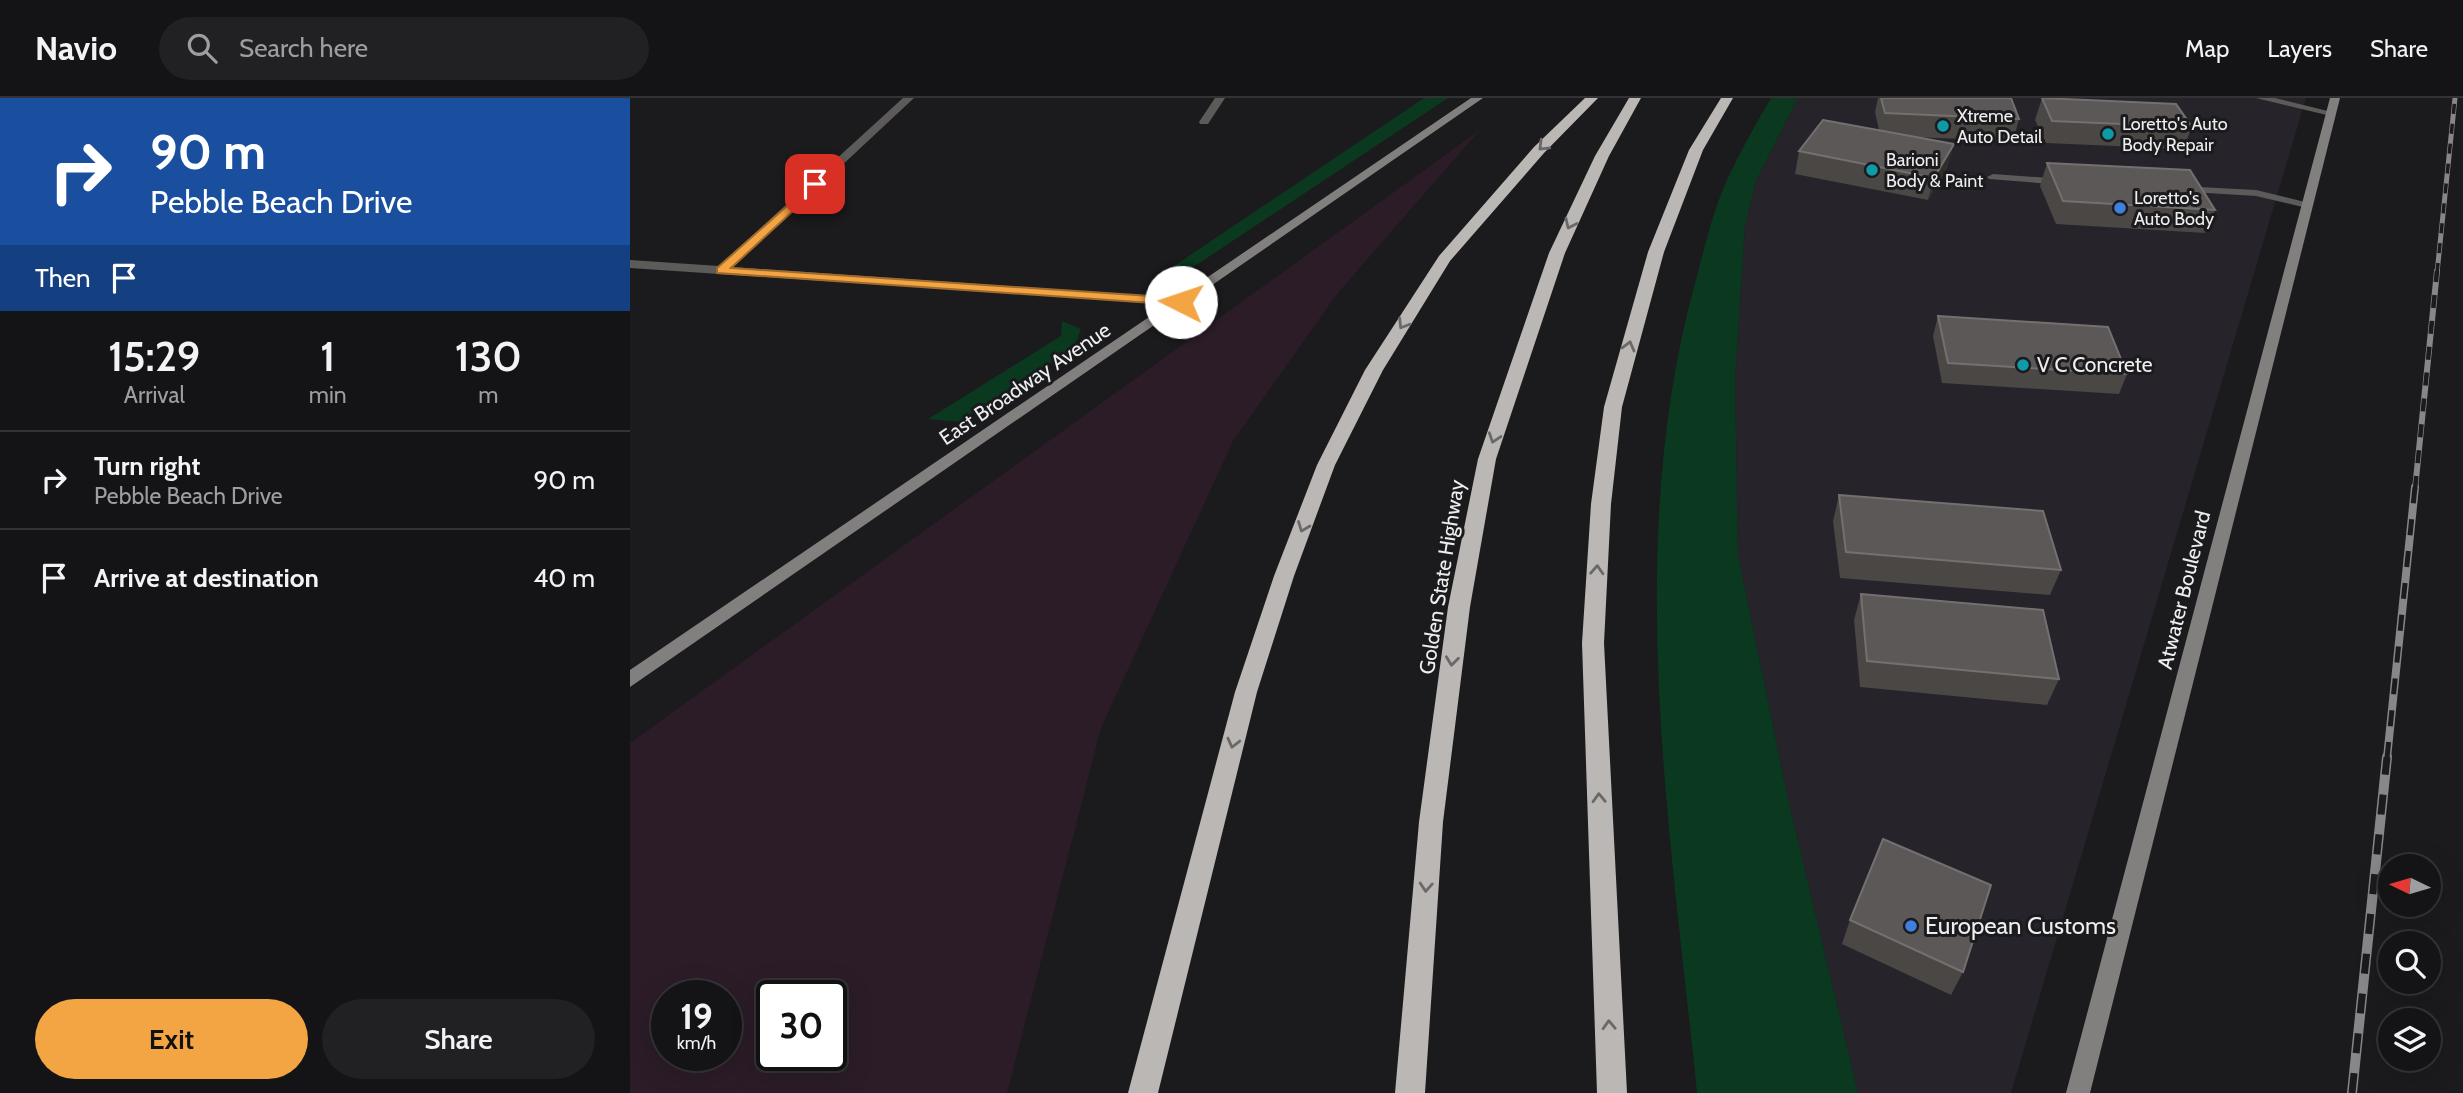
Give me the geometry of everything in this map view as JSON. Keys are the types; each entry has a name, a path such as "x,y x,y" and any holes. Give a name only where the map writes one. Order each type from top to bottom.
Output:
{"highway":[{"path":"1143,1093 1246,692 1284,576 1326,466 1374,370 1444,259 1539,150 1592,98"},
{"name":"Golden State Highway","path":"1410,1093 1431,822 1459,607 1487,459 1557,253 1602,156 1635,98"},
{"path":"1612,1093 1593,643 1601,504 1613,407 1656,252 1696,150 1727,98"}],"main road":[{"name":"East Broadway Avenue","path":"630,680 1478,98"},
{"name":"Atwater Boulevard","path":"2078,1093 2333,106"}],"street":[{"path":"721,271 909,98"},
{"path":"1204,122 1220,98"},
{"path":"2261,98 2333,106"},
{"path":"1993,177 2073,183"},
{"path":"2168,188 2256,193 2307,204"},
{"path":"630,264 1181,302"}],"shaded area":[{"path":"1798,98 2306,98 2011,1093 1858,1093 1788,799 1738,555 1735,380 1745,226 1756,181"},
{"path":"1480,130 1337,294 1233,441 1101,728 1007,1093 630,1093 630,743"}],"green space":[{"path":"1424,98 1448,98 1198,264 1179,273 1159,276"},
{"path":"1771,98 1798,98 1756,181 1745,226 1735,380 1738,555 1788,799 1858,1093 1697,1093 1666,789 1659,686 1657,584 1661,482 1673,382 1695,283 1717,207 1736,161"},
{"path":"1062,321 1081,329 1074,348 960,422 928,419 1061,336"}],"building":[{"path":"1881,98 2011,98 2019,119 1885,113"},
{"path":"2042,98 2176,104 2192,127 2052,121"},
{"path":"1823,120 1954,144 1934,178 1799,151"},
{"path":"2047,163 2190,170 2215,210 2063,201"},
{"path":"1938,316 2108,327 2127,374 1948,363"},
{"path":"1839,495 2043,511 2061,570 1846,552"},
{"path":"1861,594 2043,610 2059,679 1867,661"},
{"name":"European Customs","path":"1883,839 1991,885 1963,972 1850,920"}],"railway":[{"path":"2437,273 2455,98"},
{"path":"2415,489 2437,271"},
{"path":"2387,758 2415,487"},
{"path":"2352,1093 2387,757"}],"place":[{"name":"Xtreme Auto Detail","path":"1943,126"},
{"name":"Loretto's Auto Body Repair","path":"2108,134"},
{"name":"Barioni Body & Paint","path":"1872,170"},
{"name":"Loretto's Auto Body","path":"2120,208"},
{"name":"V C Concrete","path":"2023,365"},
{"name":"European Customs","path":"1911,926"}],"route":[{"path":"815,184 721,271 1181,302"}]}
